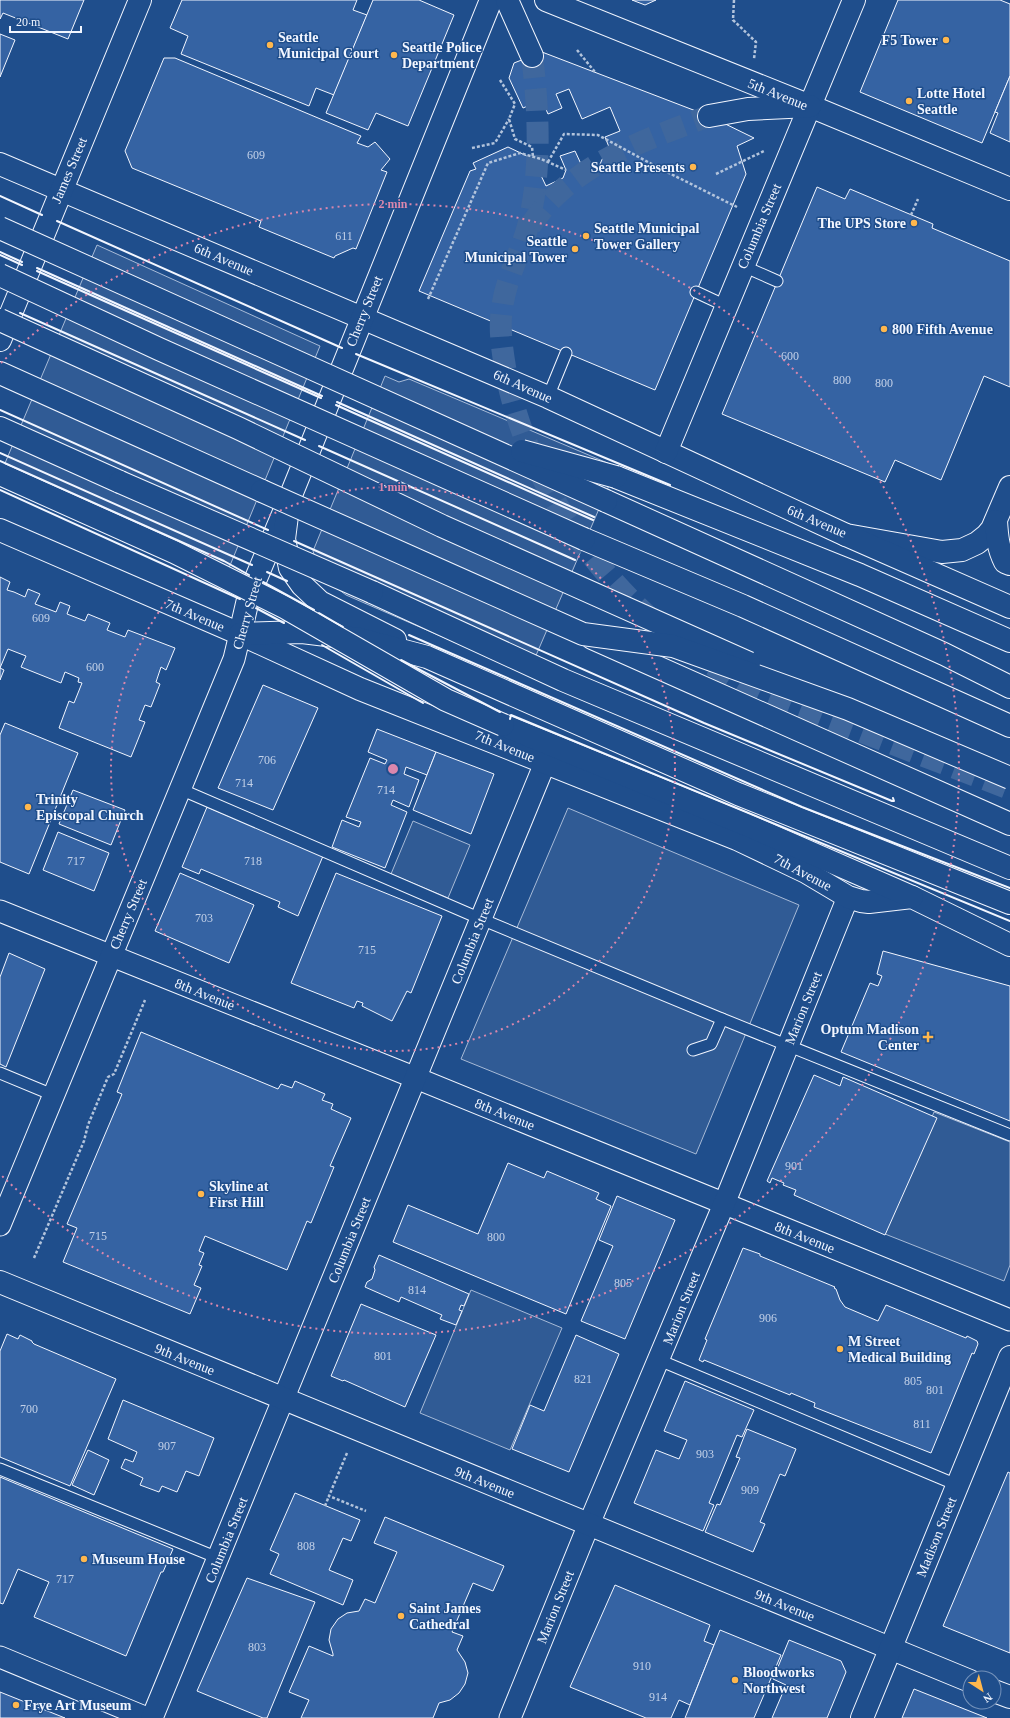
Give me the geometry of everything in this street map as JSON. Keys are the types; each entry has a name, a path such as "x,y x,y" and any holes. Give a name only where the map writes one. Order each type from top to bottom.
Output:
{"main road":[{"name":"James Street","path":"0,340 140,0"},
{"name":"Cherry Street","path":"240,634 249,595 289,500 491,0"},
{"path":"507,0 532,56"},
{"name":"5th Avenue","path":"546,0 810,106 1010,189"},
{"name":"Columbia Street","path":"666,452 854,0"},
{"path":"709,116 748,109 810,106"},
{"name":"6th Avenue","path":"0,164 548,397 846,535 942,552 959,551 981,540 990,532 996,521"},
{"path":"0,228 944,654 1010,687"},
{"path":"0,275 159,349 584,539 742,606 1010,726"},
{"path":"0,320 238,428 442,526 749,663"},
{"path":"0,373 1010,824"},
{"path":"0,428 372,592 563,680 1010,868"},
{"path":"452,432 616,477 867,578 1010,642"},
{"path":"0,474 174,552 286,608 446,700 503,725 747,825 912,898 1010,945"},
{"path":"1010,487 996,521 996,535 1000,552 1005,562 1010,564"},
{"path":"289,500 284,539 290,568 302,585 320,602 427,657 738,794 1010,903"},
{"name":"7th Avenue","path":"0,530 240,634 360,689 737,839 806,872 848,897 869,902 912,898"},
{"path":"846,535 1010,607"},
{"path":"240,634 302,632 359,639 427,657"},
{"path":"583,634 673,646 848,709 1010,778"},
{"name":"9th Avenue","path":"0,1282 283,1400 962,1678"},
{"name":"Madison Street","path":"862,1718 1010,1357"}],"street":[{"name":"Cherry Street","path":"0,1225 234,659 240,634"},
{"name":"Columbia Street","path":"152,1718 546,763"},
{"name":"Marion Street","path":"510,1718 589,1524 660,1360 848,897"},
{"name":"8th Avenue","path":"0,911 416,1078 1010,1320"},
{"path":"0,1657 147,1718"}],"lane":[{"path":"743,266 777,281"},
{"path":"696,292 726,306"},
{"path":"548,397 566,353"},
{"path":"180,789 481,919 722,1019 1010,1135"},
{"path":"694,1050 711,1044 722,1019"},
{"path":"0,1073 53,1095"},
{"path":"660,1360 957,1485"},
{"path":"0,1469 218,1558"}],"path":[{"path":"734,0 733,20 756,42 754,58"},
{"path":"577,50 595,72"},
{"path":"472,148 495,143 509,119 514,104 500,80"},
{"path":"509,119 516,139 532,147 533,157"},
{"path":"548,162 564,134 598,135 711,195 737,207"},
{"path":"716,174 764,151"},
{"path":"428,299 488,163 520,153 548,162 566,170"},
{"path":"911,215 918,199"},
{"path":"34,1258 84,1141 88,1125 108,1077 114,1074 145,1000"},
{"path":"325,1506 347,1453"},
{"path":"329,1496 366,1511"}],"shaded area":[{"path":"97,245 320,346 222,585 0,486 0,475"},
{"path":"385,376 399,382 409,379 617,467 528,674 346,595 321,576 313,551"},
{"path":"568,808 799,905 696,1154 461,1059"},
{"path":"413,821 470,845 448,898 391,874"},
{"path":"934,1112 1010,1142 1010,1265 1004,1281 885,1234"},
{"path":"471,1290 562,1328 510,1450 420,1413"}],"building":[{"path":"0,0 84,0 68,39 3,13 0,19"},
{"name":"Seattle Municipal Court","path":"182,0 357,0 353,10 367,15 334,95 316,88 309,106 181,54 188,36 170,28"},
{"name":"Seattle Police Department","path":"373,0 419,0 454,15 408,126 376,113 368,130 326,113"},
{"path":"632,0 656,0 645,5"},
{"name":"F5 Tower","path":"898,0 1000,0 1010,4 1010,76 982,143 860,92"},
{"path":"0,34 15,40 0,77"},
{"name":"Seattle Municipal Tower","path":"542,52 709,116 754,138 737,146 746,174 655,390 419,291 470,171 476,169 473,163 508,147 527,156 530,163 537,167 546,186 563,178 566,170 560,156 575,151 581,164 589,168 594,178 604,155 611,152 605,137 620,131 610,107 582,119 569,89 556,94 562,108 548,114 542,100 523,108 509,78 514,63"},
{"path":"164,58 175,58 361,136 357,143 368,147 375,142 390,159 381,170 387,172 356,249 353,248 335,256 334,258 259,227 261,221 132,168 125,151"},
{"path":"1010,76 1010,142 990,133 998,113 995,112"},
{"name":"800 Fifth Avenue","path":"817,187 845,199 850,189 933,224 932,228 1010,261 1010,387 984,376 941,480 895,460 885,482 722,414"},
{"path":"0,577 10,582 7,590 25,597 28,589 40,594 35,604 56,612 60,602 70,606 67,614 85,621 88,614 110,623 107,630 125,637 128,630 175,648 166,670 161,667 156,682 160,684 151,707 145,705 139,720 145,722 131,757 59,728 69,701 74,703 82,683 78,682 79,678 65,672 61,683 21,667 26,656 8,649 0,668"},
{"path":"0,668 4,670 0,680"},
{"path":"263,685 318,708 273,810 218,788"},
{"name":"Trinity Episcopal Church","path":"5,723 78,753 29,874 0,862 0,735"},
{"path":"377,729 436,752 427,775 406,767 404,774 419,780 409,807 393,800 391,805 407,812 385,868 332,847 342,820 359,827 361,822 346,817 370,758 385,764 387,760 368,752"},
{"path":"436,752 494,774 471,834 413,810"},
{"path":"73,790 125,810 111,845 59,824"},
{"path":"207,807 323,856 298,916 278,907 280,902 201,869 199,874 182,867"},
{"path":"58,832 109,853 94,891 43,870"},
{"path":"180,873 254,905 229,963 155,931"},
{"path":"336,873 442,916 411,993 407,991 392,1021 362,1006 363,1003 357,1001 354,1008 291,983"},
{"name":"Optum Madison Center","path":"883,951 1010,986 1010,1121 841,1052 870,983 878,986 882,976 877,974"},
{"path":"9,953 45,969 6,1067 0,1064 0,977"},
{"name":"Skyline at First Hill","path":"141,1032 278,1089 281,1084 292,1088 295,1081 325,1094 322,1100 333,1104 331,1109 351,1118 330,1166 334,1167 311,1223 307,1221 287,1270 205,1236 199,1251 204,1253 199,1265 202,1266 194,1285 201,1288 190,1314 63,1262 77,1228 67,1224 122,1094 117,1092"},
{"path":"814,1075 840,1086 843,1077 937,1118 885,1235 794,1195 796,1190 783,1185 784,1183 772,1178 770,1183 767,1181"},
{"path":"508,1163 544,1178 547,1171 599,1193 596,1199 611,1206 566,1314 393,1242 408,1205 478,1234"},
{"path":"617,1196 675,1220 625,1339 581,1321 613,1246 599,1240"},
{"name":"M Street Medical Building","path":"743,1248 835,1287 834,1288 836,1289 840,1300 845,1307 878,1321 886,1305 966,1338 967,1336 977,1341 978,1344 974,1354 972,1353 931,1453 814,1407 815,1403 791,1393 790,1395 704,1360 703,1362 699,1360 707,1340 705,1339"},
{"path":"379,1255 469,1294 464,1306 461,1305 459,1310 462,1311 456,1325 440,1319 442,1315 401,1297 399,1302 365,1287 367,1282 372,1279 375,1270 374,1267"},
{"path":"361,1304 436,1335 405,1407 344,1380 343,1381 331,1376"},
{"path":"7,1334 18,1339 20,1335 32,1341 34,1344 116,1379 70,1486 0,1457 0,1351"},
{"path":"576,1335 619,1354 569,1472 512,1449 530,1405 544,1411"},
{"path":"685,1381 754,1410 742,1437 737,1435 709,1503 714,1505 703,1531 634,1503 656,1450 679,1459 687,1440 664,1431"},
{"path":"123,1400 214,1438 199,1476 186,1471 177,1492 162,1486 159,1492 140,1485 143,1478 121,1468 125,1459 133,1462 137,1452 108,1439"},
{"path":"747,1429 796,1449 785,1476 780,1474 760,1522 765,1524 753,1552 705,1532 717,1504 720,1505 740,1458 736,1457"},
{"path":"88,1450 109,1460 94,1495 72,1485"},
{"path":"1008,1472 1010,1473 1010,1653 943,1626"},
{"name":"Museum House","path":"0,1477 173,1549 163,1572 161,1572 126,1656 34,1617 49,1582 18,1569 3,1604 0,1603"},
{"path":"295,1493 360,1520 351,1541 343,1538 329,1570 353,1580 343,1605 270,1574 279,1554 270,1550"},
{"name":"Saint James Cathedral","path":"385,1517 504,1566 493,1591 473,1583 452,1632 463,1636 457,1650 465,1662 468,1673 465,1684 459,1693 450,1700 439,1703 433,1718 301,1718 309,1700 289,1692 309,1646 333,1656 329,1640 331,1629 338,1619 347,1613 359,1611 365,1599 375,1603 397,1552 374,1543"},
{"path":"247,1578 315,1602 267,1718 263,1718 197,1691"},
{"path":"615,1585 710,1625 704,1641 714,1645 690,1705 679,1700 671,1718 646,1718 570,1687"},
{"name":"Bloodworks Northwest","path":"720,1630 781,1655 754,1718 685,1718"},
{"path":"789,1640 841,1661 846,1672 827,1718 772,1718 786,1685 773,1679"},
{"path":"914,1689 962,1708 962,1710 967,1710 987,1718 902,1718"},
{"name":"Frye Art Museum","path":"0,1692 65,1718 0,1718"}],"tunnel":[{"path":"532,56 536,99 538,145 537,168 535,190 526,233 506,289 501,316 502,345 505,367 513,402 524,437 539,471 557,504 577,536 600,565 624,593 650,618"},
{"path":"530,226 547,204 566,186 587,171 634,145 709,116"},
{"path":"712,665 747,686 768,696 1010,789"}],"wall":[{"path":"0,196 42,215"},
{"path":"57,221 342,348"},
{"path":"0,252 22,262"},
{"path":"0,255 22,265"},
{"path":"37,268 322,396"},
{"path":"37,271 321,398"},
{"path":"20,313 305,440"},
{"path":"356,354 670,485"},
{"path":"337,402 594,517"},
{"path":"336,405 593,520"},
{"path":"0,410 268,530"},
{"path":"319,446 575,560"},
{"path":"0,453 252,565"},
{"path":"0,461 224,561 249,575"},
{"path":"0,490 240,599"},
{"path":"294,541 704,723 892,801 894,801 893,798"},
{"path":"267,572 287,581"},
{"path":"263,582 314,610"},
{"path":"254,607 284,623"},
{"path":"319,613 343,627"},
{"path":"409,635 802,807 1010,888"},
{"path":"322,645 423,703"},
{"path":"401,660 500,712"},
{"path":"510,719 511,715 1010,921"}],"place":[{"name":"F5 Tower","path":"946,40"},
{"name":"Seattle Municipal Court","path":"270,45"},
{"name":"Seattle Police Department","path":"394,55"},
{"name":"Lotte Hotel Seattle","path":"909,101"},
{"name":"Seattle Presents","path":"693,167"},
{"name":"The UPS Store","path":"914,223"},
{"name":"Seattle Municipal Tower Gallery","path":"586,236"},
{"name":"Seattle Municipal Tower","path":"575,249"},
{"name":"800 Fifth Avenue","path":"884,329"},
{"name":"Trinity Episcopal Church","path":"28,807"},
{"name":"Optum Madison Center","path":"928,1037"},
{"name":"Skyline at First Hill","path":"201,1194"},
{"name":"M Street Medical Building","path":"840,1349"},
{"name":"Museum House","path":"84,1559"},
{"name":"Saint James Cathedral","path":"401,1616"},
{"name":"Bloodworks Northwest","path":"735,1680"},
{"name":"Frye Art Museum","path":"16,1705"}]}
